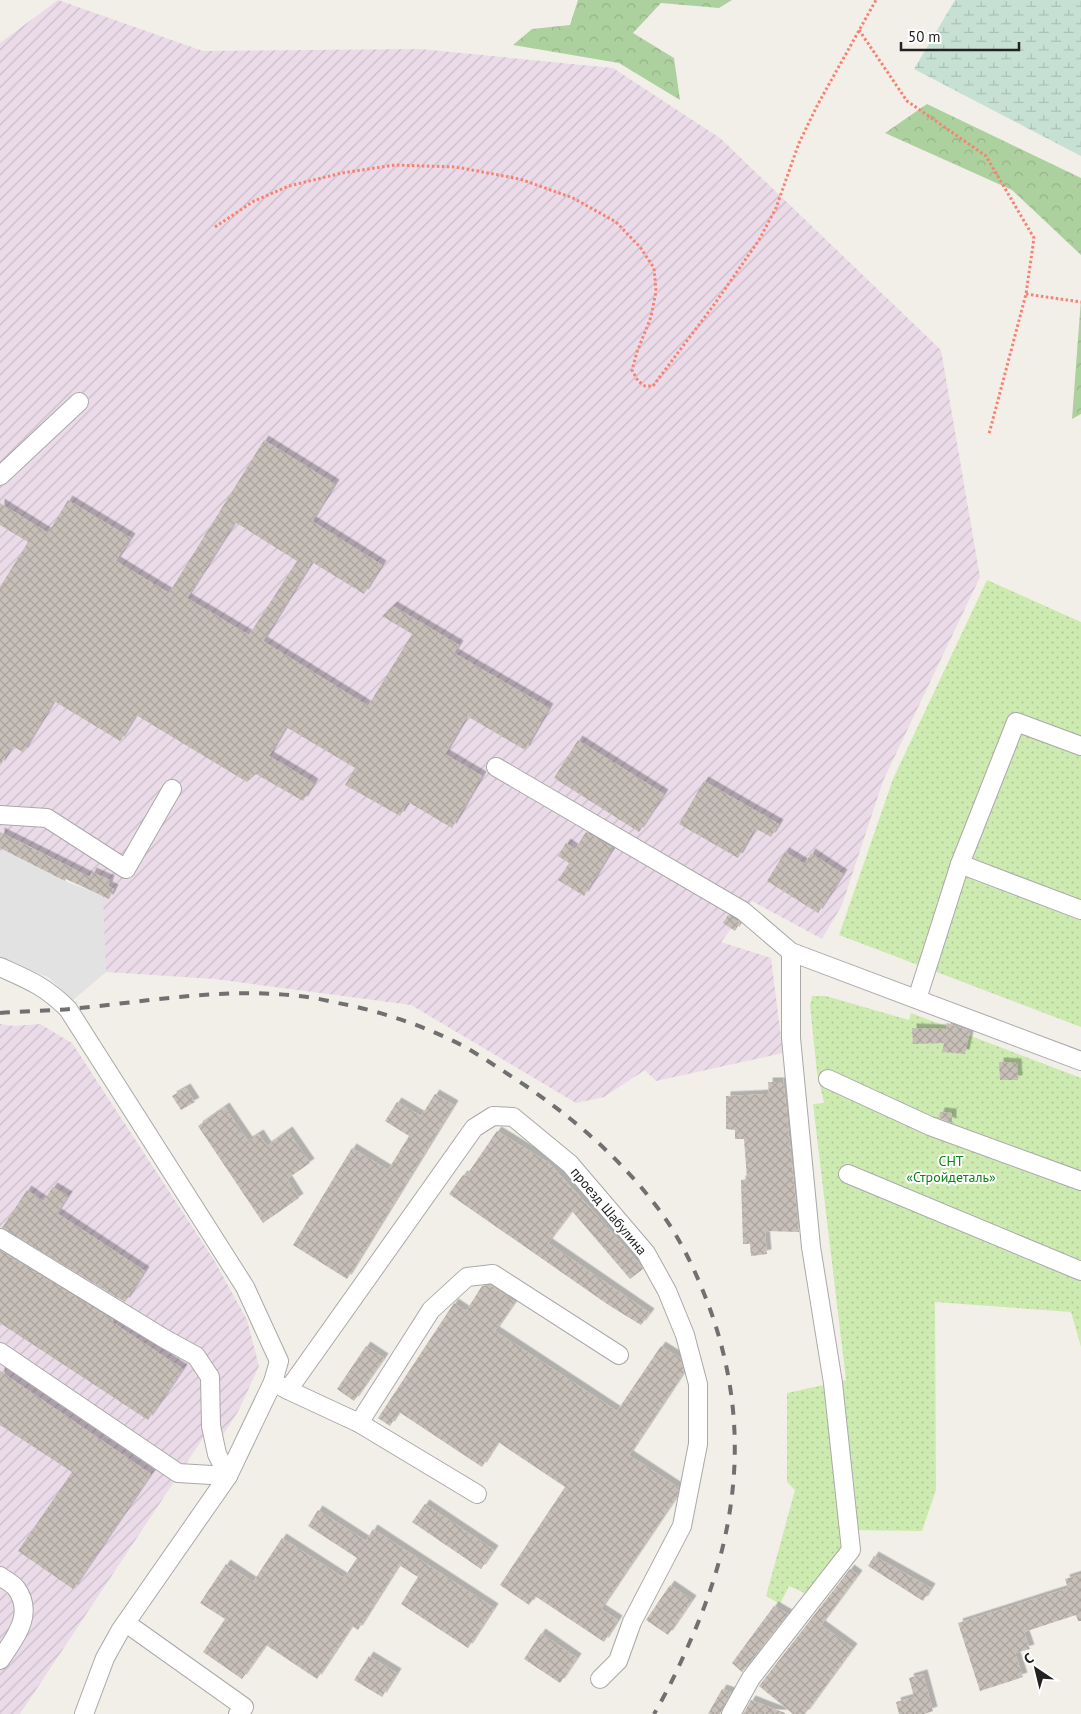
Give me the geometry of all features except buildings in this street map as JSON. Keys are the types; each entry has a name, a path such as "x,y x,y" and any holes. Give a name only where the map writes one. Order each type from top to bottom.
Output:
{"street":[{"path":"0,476 79,402"},
{"path":"917,999 960,864 1016,722 1081,746"},
{"path":"496,767 743,911 791,952 1081,1061"},
{"path":"0,815 47,818 126,870 172,789"},
{"path":"960,864 1081,910"},
{"path":"731,1714 751,1678 851,1550 833,1383 811,1247 790,1038 791,952"},
{"path":"0,967 38,984 68,1009 245,1287 278,1361 281,1386 228,1476 126,1623 105,1658 84,1714"},
{"path":"828,1079 930,1126 1081,1181"},
{"name":"проезд Шабулина","path":"281,1386 474,1128 493,1116 513,1117 570,1164 646,1253 668,1291 685,1335 698,1384 698,1444 682,1526 632,1622 618,1661 600,1679"},
{"path":"848,1174 1081,1271"},
{"path":"0,1238 196,1356 210,1378 211,1426 217,1454 228,1476"},
{"path":"359,1423 431,1310 467,1277 493,1274 619,1355"},
{"path":"0,1352 178,1472 228,1476"},
{"path":"281,1386 359,1423 477,1494"},
{"path":"0,1576 15,1587 24,1604 24,1618 18,1635 0,1660"},
{"path":"126,1623 245,1712"}],"path":[{"path":"215,227 254,201 289,186 342,173 395,165 456,167 520,179 573,198 616,222 640,247 654,268 656,291 651,317 632,370 638,381 645,386 653,386 716,302 759,240 776,208 799,143 814,112 876,0"},
{"path":"859,30 907,101 986,156 1034,238 1026,294 989,434"},
{"path":"1026,294 1081,302"}],"shaded area":[{"path":"58,0 203,51 420,49 613,68 720,138 941,350 980,577 883,781 842,905 822,939 752,901 721,942 771,958 783,1053 656,1081 645,1070 604,1097 576,1103 411,1005 215,979 106,972 99,883 18,840 0,857 0,43"},
{"path":"6,851 65,881 103,896 106,972 73,1000 48,977 0,959 0,857"},
{"path":"0,1024 14,1026 40,1024 72,1043 214,1260 247,1320 259,1366 239,1410 223,1435 211,1426 20,1714 0,1714"}],"green space":[{"path":"578,0 732,0 719,8 661,3 633,33 674,58 680,100 619,63 513,45 532,29 570,25"},
{"path":"955,0 1081,0 1081,156 914,69"},
{"path":"927,104 1081,178 1081,255 1012,190 885,133"},
{"path":"1081,299 1081,414 1072,419"},
{"path":"987,580 1081,622 1081,1027 839,935 893,779"},
{"name":"СНТ «Стройдеталь»","path":"812,996 826,996 909,1020 911,1013 1081,1078 1081,1347 1071,1312 935,1302 936,1490 922,1531 847,1530 837,1564 811,1596 789,1586 780,1604 766,1596 795,1490 787,1482 787,1393 846,1380 813,1104 824,1103 817,1073 810,1006"}],"railway":[{"path":"0,1013 70,1009 184,996 241,993 304,997 363,1009 394,1017 424,1028 467,1048 526,1086 563,1113 631,1175 674,1232 707,1301 721,1345 730,1389 734,1432 734,1475 729,1518 719,1561 706,1603 688,1646 654,1714"}]}
